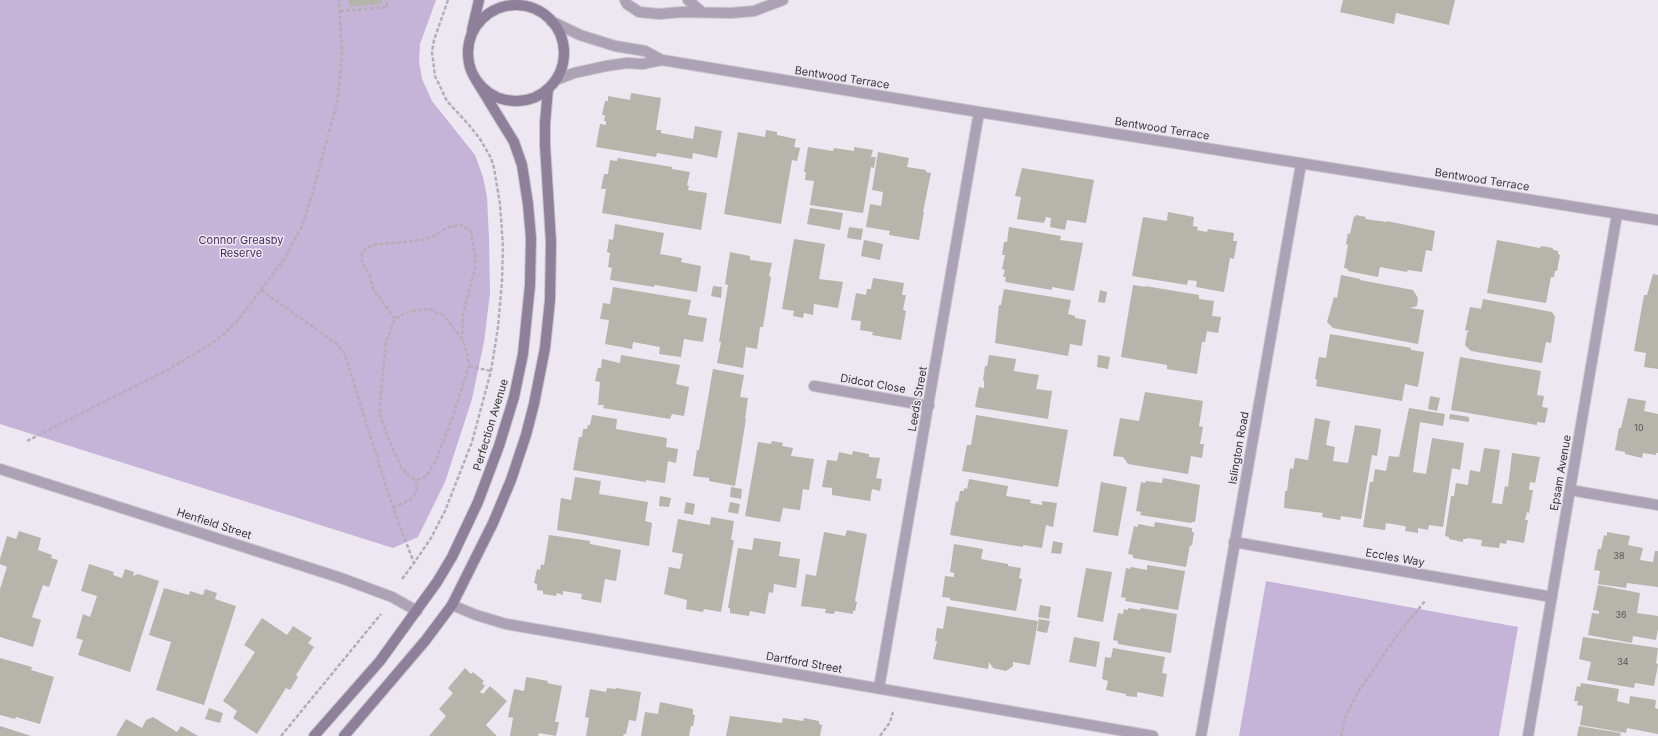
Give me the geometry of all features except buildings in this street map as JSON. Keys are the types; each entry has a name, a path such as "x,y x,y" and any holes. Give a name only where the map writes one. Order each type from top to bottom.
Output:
{"street":[{"path":"470,40 476,27 485,17 498,9 512,6 526,7 540,12 551,21 560,33 564,57 562,69 556,80 548,89 537,97 510,101 497,97 485,90 476,80 470,68 468,54 470,40 479,0"},
{"path":"533,0 540,12"},
{"path":"625,0 627,4 639,12 659,14 702,12 731,13 754,10 783,0"},
{"path":"688,0 702,12"},
{"name":"Bentwood Terrace","path":"551,21 580,35 616,46 644,52 662,60 1301,164 1658,220"},
{"name":"Bentwood Terrace","path":"556,80 574,73 606,66 627,63 642,64 662,60"},
{"name":"Perfection Avenue","path":"314,736 380,661 417,611 452,557 478,502 499,446 514,397 523,354 530,285 531,238 525,181 514,142 476,80"},
{"path":"344,736 424,641 452,605 493,523 511,480 526,435 546,348 550,294 551,242 545,145 548,89"},
{"name":"Leeds Street","path":"879,688 979,112"},
{"name":"Islington Road","path":"1201,736 1301,164"},
{"name":"Epsam Avenue","path":"1528,736 1616,214"},
{"name":"Didcot Close","path":"814,386 929,406"},
{"name":"Henfield Street","path":"0,469 369,587 392,597 417,611"},
{"path":"1570,490 1658,505"},
{"name":"Eccles Way","path":"1234,542 1552,597"},
{"name":"Dartford Street","path":"452,605 476,615 506,624 1154,736"}],"path":[{"path":"27,441 168,370 208,346 224,334 283,261 302,226 338,99 342,54 339,0"},
{"path":"340,10 387,7 387,0"},
{"path":"400,583 431,538 445,511 472,442 491,371 498,327 502,281 503,246 500,204 496,179 490,158 480,139 470,125 447,102 435,76 432,52 434,40 448,0"},
{"path":"395,319 373,289 370,276 362,262 362,252 372,245 422,240 432,237 448,227 462,225 471,232 475,256 475,269 464,314 462,340"},
{"path":"261,290 337,344 344,352 394,508 414,563"},
{"path":"430,309 444,316 462,340 467,352 469,366 454,413 436,460 427,475 422,479 416,480 409,476 401,467 388,438 380,414 386,342 395,319 410,311 430,309"},
{"path":"469,366 491,371"},
{"path":"394,508 410,500 414,496 416,480"},
{"path":"1341,736 1345,718 1362,686 1398,634 1425,601"},
{"path":"281,736 381,615"},
{"path":"880,736 890,722 894,710"}],"green space":[{"name":"Connor Greasby Reserve","path":"0,0 436,0 420,44 419,61 422,79 432,101 475,155 483,177 487,197 490,293 484,342 472,399 445,482 418,537 393,548 0,424"},
{"path":"1266,581 1518,627 1499,736 1239,736"}]}
